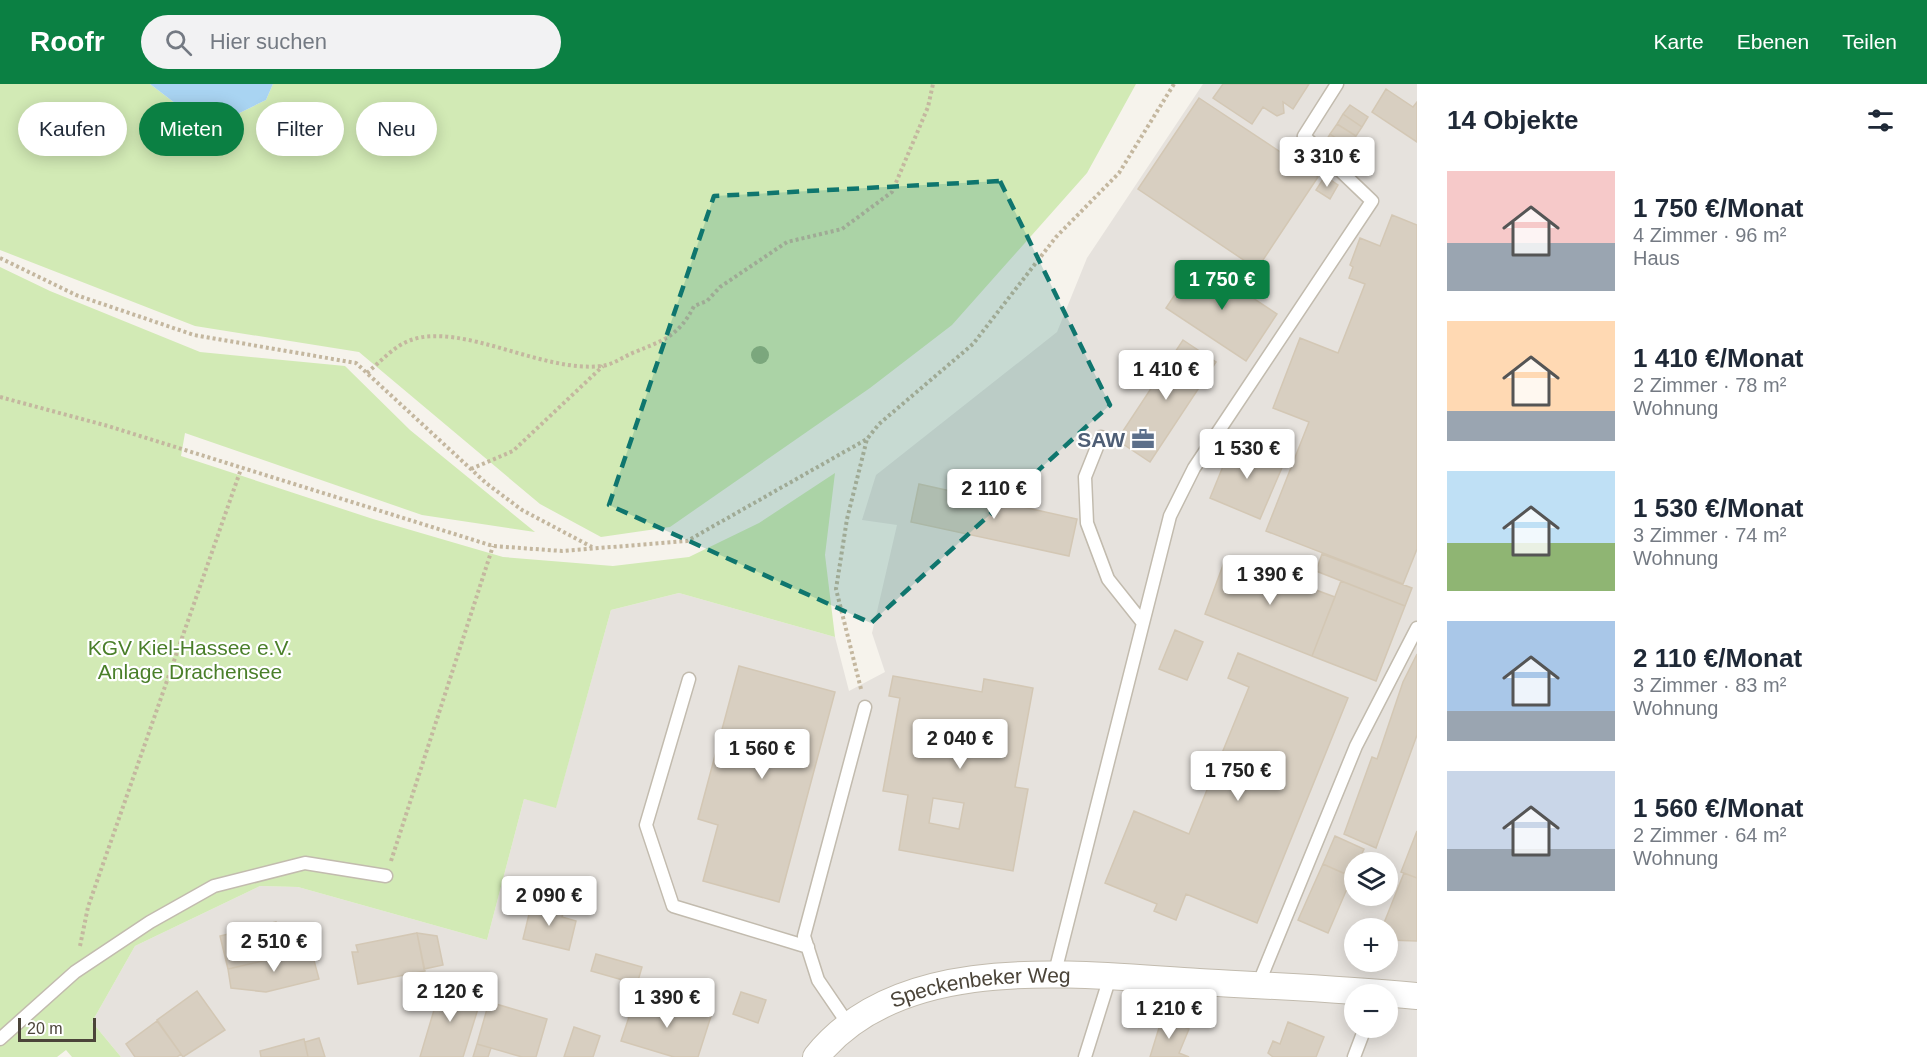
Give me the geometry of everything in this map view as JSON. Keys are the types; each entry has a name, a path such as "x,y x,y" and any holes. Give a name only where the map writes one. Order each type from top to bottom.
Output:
{"street":[{"name":"Speckenbeker Weg","path":"816,1057 848,1024 890,1001 968,979 1110,977 1344,991"},
{"name":"Speckenbeker Weg","path":"1398,995 1417,996"}],"lane":[{"path":"1054,976 1170,516 1194,468 1372,201 1304,136 1337,84"},
{"path":"1101,437 1085,477 1087,523 1108,579 1143,623"},
{"path":"1258,985 1356,747 1417,628"},
{"path":"689,679 646,825 673,906 808,947"},
{"path":"848,1024 818,980 804,936 865,707"},
{"path":"0,1039 75,972 150,922 214,886 305,863 387,876"},
{"path":"1085,1057 1110,977"},
{"path":"1354,1057 1361,1038"}],"path":[{"path":"368,373 397,347 412,339 459,338 575,367 603,366 663,342 686,323 694,306 707,301 720,287 787,242 842,230 892,192 928,107 933,84"},
{"path":"0,397 108,426 493,546 562,550 687,541 867,439 879,424 973,344 1056,237 1119,173 1174,84"},
{"path":"0,258 76,295 194,335 356,363 471,469 522,510 593,547"},
{"path":"471,469 513,452 603,366"},
{"path":"865,707 836,589 847,519 867,439"},
{"path":"75,972 88,907 241,469"},
{"path":"387,876 493,546"}],"highlighted area":[{"path":"1000,181 1110,405 871,623 609,505 714,196"}],"shaded area":[{"path":"1203,84 1417,84 1417,1057 121,1057 92,1022 135,946 260,886 298,887 487,940 524,799 556,807 611,610 679,593 835,637 849,691 885,672 872,633 897,525 862,520 876,475 1057,332 1087,258"}],"green space":[{"path":"0,84 150,84 174,102 139,102 139,156 244,156 244,111 256,105 256,156 344,156 344,102 262,102 266,100 273,84 1136,84 1087,173 952,325 870,388 670,527 601,537 540,504 359,352 195,326 0,250"},
{"name":"KGV Kiel-Hassee e.V. Anlage Drachensee","path":"0,267 50,291 200,352 345,366 410,430 535,532 422,515 185,433 181,456 373,519 503,557 613,566 689,557 759,523 835,473 825,555 835,637 679,593 611,610 556,808 524,799 487,940 298,887 260,886 135,946 92,1022 121,1057 72,1057 66,1050 57,1057 0,1057"}],"water":[{"path":"150,84 273,84 266,100 256,102 256,105 244,111 244,102 174,102"}],"building":[{"path":"1223,84 1309,84 1293,109 1283,102 1284,113 1277,116 1263,107 1252,124 1213,98"},
{"path":"1386,89 1413,107 1417,102 1417,142 1372,112"},
{"path":"1199,98 1318,177 1257,269 1138,189"},
{"path":"1350,105 1368,117 1362,127 1343,114"},
{"path":"1343,114 1362,127 1356,136 1337,124"},
{"path":"1337,124 1356,136 1349,147 1330,134"},
{"path":"1330,134 1349,147 1343,156 1324,144"},
{"path":"1325,176 1338,185 1330,199 1316,190"},
{"path":"1392,215 1417,225 1417,549 1403,584 1266,531 1309,422 1273,408 1300,338 1338,353 1365,284 1349,278 1353,267 1350,265 1360,238 1380,246"},
{"path":"1197,261 1277,314 1246,361 1166,308"},
{"path":"1183,340 1216,362 1150,462 1117,440"},
{"path":"1233,442 1284,463 1260,519 1210,498"},
{"path":"919,484 1077,519 1069,556 911,522"},
{"path":"1322,554 1412,588 1405,606 1316,571"},
{"path":"1226,557 1335,597 1312,656 1205,614"},
{"path":"1341,581 1405,606 1376,681 1312,656"},
{"path":"1175,630 1203,642 1187,680 1159,669"},
{"path":"1238,653 1348,698 1257,923 1186,894 1176,920 1154,911 1157,904 1105,883 1134,811 1189,834 1249,687 1228,678"},
{"path":"1417,654 1417,735 1376,848 1344,834 1372,757 1377,759 1403,682"},
{"path":"739,666 835,692 779,902 703,881 718,825 698,819"},
{"path":"893,676 982,692 984,679 1033,688 1015,787 1028,789 1013,871 899,850 908,795 883,791 900,698 889,696","holes":["933,798 964,803 959,829 929,823"]},
{"path":"1417,831 1417,878 1401,872"},
{"path":"1335,836 1364,849 1363,852 1344,852 1344,873 1323,864"},
{"path":"1323,864 1344,873 1344,896 1328,933 1298,920"},
{"path":"1404,873 1417,878 1417,941 1398,940 1398,918 1386,918 1391,906 1398,906 1398,888"},
{"path":"532,902 564,910 562,917 576,921 569,950 523,939"},
{"path":"276,922 284,956 228,969 220,936"},
{"path":"417,933 425,971 358,984 352,952 358,952 356,945"},
{"path":"417,933 437,936 443,965 424,969"},
{"path":"312,953 319,979 266,992 231,988 228,969 284,956"},
{"path":"596,954 642,967 637,984 591,971"},
{"path":"434,984 481,999 463,1057 420,1057 437,1000 430,998"},
{"path":"197,991 225,1030 183,1057 157,1020"},
{"path":"741,992 766,1000 758,1023 733,1014"},
{"path":"627,999 666,1012 670,1000 712,1013 698,1057 674,1057 621,1041 629,1017 623,1015"},
{"path":"489,1002 547,1019 536,1057 522,1057 477,1044"},
{"path":"1162,1018 1189,1029 1179,1053 1189,1057 1150,1057"},
{"path":"157,1021 181,1054 177,1057 135,1057 126,1044"},
{"path":"1288,1022 1324,1037 1316,1057 1273,1057 1268,1053 1273,1041 1280,1044"},
{"path":"574,1027 600,1036 593,1057 564,1057"},
{"path":"319,1038 325,1057 308,1057 305,1042"},
{"path":"304,1039 308,1057 261,1057 260,1051"},
{"path":"477,1044 491,1048 488,1057 473,1057"}],"place":[{"name":"SAW","path":"1143,439"}]}
